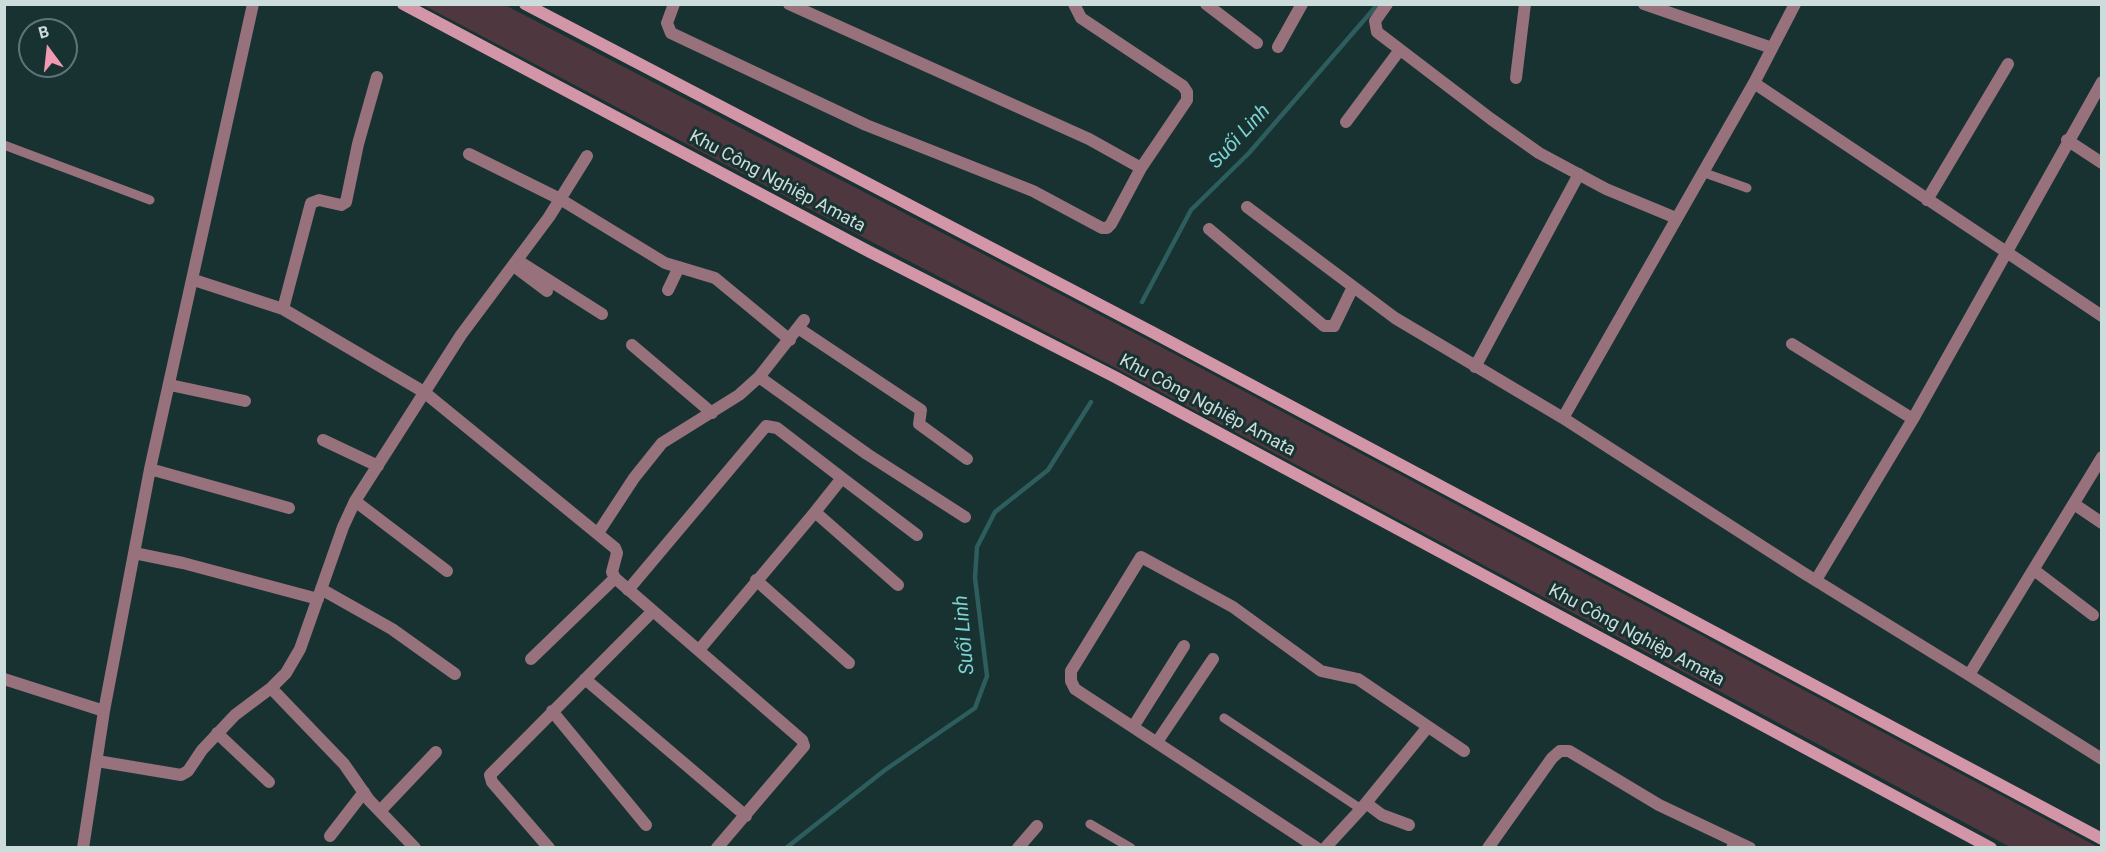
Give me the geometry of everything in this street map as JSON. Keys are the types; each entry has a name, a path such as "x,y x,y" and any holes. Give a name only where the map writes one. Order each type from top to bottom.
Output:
{"street":[{"path":"83,848 104,711 150,470 194,280 253,4"},
{"name":"Khu Công Nghiệp Amata","path":"403,4 868,251 1136,388 1991,848"},
{"path":"525,4 1162,338 2102,840"},
{"path":"674,4 668,23 671,33 866,125 1033,191 1102,228 1111,224 1141,168 1187,100 1187,92 1183,86 1081,18 1074,4"},
{"path":"789,4 1089,139 1141,168"},
{"path":"1206,4 1257,43"},
{"path":"1278,46 1302,4"},
{"path":"1387,4 1375,21 1375,27 1399,51 1539,153 1579,174 1676,218"},
{"path":"1516,78 1525,4"},
{"path":"1644,4 1772,48"},
{"path":"1563,418 1754,83 1795,4"},
{"path":"1346,122 1399,51"},
{"path":"1927,200 2008,64"},
{"path":"283,309 311,202 319,200 341,206 346,202 358,144 377,77"},
{"path":"1816,580 1913,419 2067,140 2102,82"},
{"path":"1754,83 2102,316"},
{"path":"2067,140 2102,163"},
{"path":"469,153 560,199 665,263 715,278 790,340"},
{"path":"97,761 181,775 188,771 217,733 235,715 271,688 293,663 355,501 461,336 560,199 587,156"},
{"path":"1475,367 1579,174"},
{"path":"1247,207 1395,318 1563,418 2102,759"},
{"path":"1209,229 1324,326 1334,326 1353,287"},
{"path":"515,263 547,291"},
{"path":"515,263 602,315"},
{"path":"668,290 679,267"},
{"path":"194,280 283,309 308,321 424,392 598,533 617,553 612,566 615,578 804,743 746,816 717,848"},
{"path":"598,533 634,478 662,443 739,395 759,376 801,324 921,410 919,424 967,459"},
{"path":"1792,344 1913,419"},
{"path":"632,345 712,413"},
{"path":"759,376 867,454 965,518"},
{"path":"170,385 245,401"},
{"path":"628,590 766,426 777,428 918,535"},
{"path":"323,440 378,466"},
{"path":"1969,675 2101,458"},
{"path":"150,470 289,508"},
{"path":"699,650 842,478"},
{"path":"355,501 447,571"},
{"path":"2074,504 2102,523"},
{"path":"815,512 898,585"},
{"path":"134,553 319,594 392,629 455,674"},
{"path":"1317,848 1075,689 1071,681 1071,671 1141,557 1233,607 1321,671 1358,680 1427,728 1464,750"},
{"path":"2034,570 2093,615"},
{"path":"531,659 615,578"},
{"path":"756,580 849,663"},
{"path":"549,848 492,782 490,775 653,610"},
{"path":"1133,727 1184,646"},
{"path":"1157,742 1213,659"},
{"path":"4,679 104,711"},
{"path":"585,679 746,816"},
{"path":"271,688 344,764 380,811 415,848"},
{"path":"552,711 646,825"},
{"path":"1325,848 1364,806 1427,728"},
{"path":"217,733 269,782"},
{"path":"1488,848 1552,758 1560,751 1569,751 1659,805 1733,844 1750,848"},
{"path":"380,811 436,752"},
{"path":"330,836 364,792"},
{"path":"1364,806 1409,825"},
{"path":"1018,848 1037,826"}],"lane":[{"path":"4,145 150,200"},
{"path":"1702,172 1747,188"},
{"path":"1224,718 1364,806"},
{"path":"1090,824 1131,848"}],"shaded area":[{"path":"423,5 505,5 1150,341 2098,847 2010,847 1110,365"}],"waterway":[{"name":"Suối Linh","path":"1142,302 1191,210 1249,153 1378,4"},
{"name":"Suối Linh","path":"786,848 885,770 975,708 987,676 975,578 977,547 995,512 1048,470 1091,402"}]}
